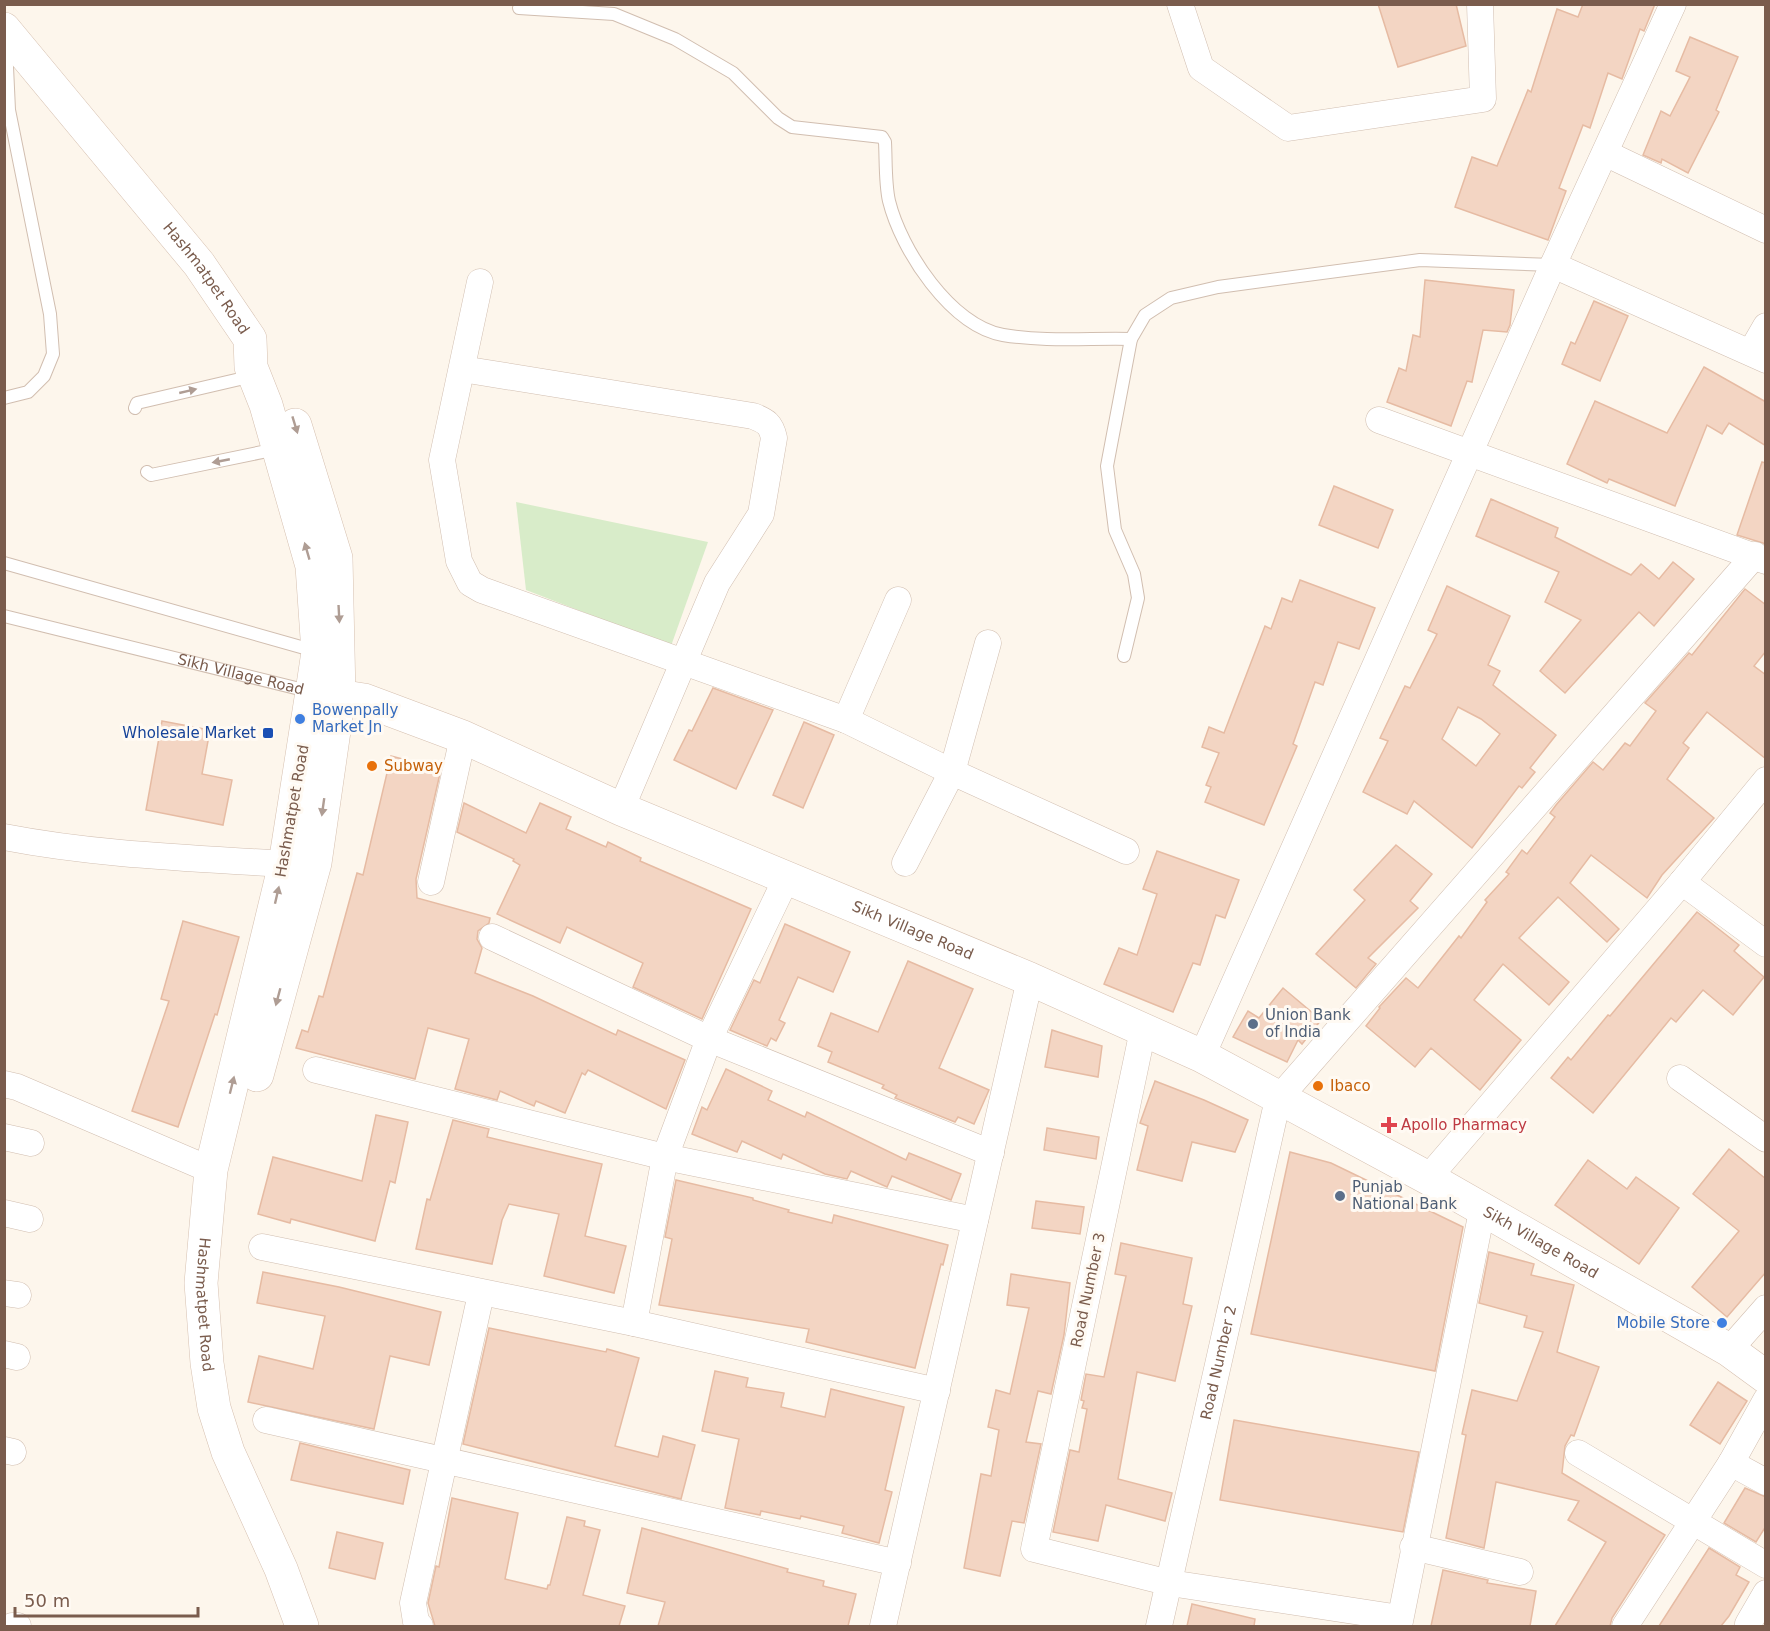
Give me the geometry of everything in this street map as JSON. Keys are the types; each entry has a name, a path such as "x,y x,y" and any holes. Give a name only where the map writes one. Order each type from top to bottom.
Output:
{"main road":[{"name":"Hashmatpet Road","path":"5,30 200,264 250,339 251,367 279,449 312,566 329,654"},
{"path":"250,339 270,354 336,558 315,863 229,1176 211,1284 230,1399 322,1626"},
{"name":"Hashmatpet Road","path":"302,1626 281,1569 228,1452 214,1408 207,1363 211,1284 211,1170 326,694"},
{"name":"Sikh Village Road","path":"326,694 402,713 463,737 621,809 1030,979 1202,1056 1428,1178 1482,1211 1729,1350 1766,1377"}],"street":[{"path":"1180,4 1201,68 1288,128 1483,99 1480,4"},
{"path":"1202,1056 1553,265 1673,4"},
{"path":"1605,153 1766,230"},
{"path":"1553,265 1758,356 1766,326"},
{"path":"480,282 442,460 459,561 470,583 482,590 684,660 846,720 952,772 1126,851"},
{"path":"462,369 753,416 766,421 772,428 774,438 761,514 717,583 621,809"},
{"path":"1278,1099 1760,558 1379,420"},
{"path":"846,720 898,600"},
{"path":"905,862 952,772 988,643"},
{"path":"431,882 463,737"},
{"path":"1428,1178 1682,882 1766,780"},
{"path":"4,837 56,847 128,854 285,864"},
{"path":"634,1323 665,1158 708,1039 786,877"},
{"path":"1682,882 1766,944"},
{"path":"492,937 708,1039 991,1153"},
{"path":"883,1626 1030,979"},
{"name":"Road Number 3","path":"1143,1030 1034,1549 1170,1583"},
{"path":"316,1070 665,1158 975,1220"},
{"path":"1680,1078 1766,1139"},
{"path":"4,1084 17,1087 211,1170"},
{"name":"Road Number 2","path":"1159,1626 1278,1099"},
{"path":"4,1137 31,1143"},
{"path":"1170,1583 1400,1622 1413,1547 1482,1211"},
{"path":"4,1213 30,1219"},
{"path":"262,1246 481,1294 634,1323 937,1391"},
{"path":"420,1626 416,1622 413,1603 481,1294"},
{"path":"1729,1350 1766,1308"},
{"path":"1625,1626 1731,1463 1766,1400"},
{"path":"266,1420 898,1563"},
{"path":"1578,1453 1766,1565"},
{"path":"1731,1463 1766,1482"},
{"path":"1413,1547 1520,1572"},
{"path":"1748,1624 1766,1593"},
{"path":"12,1626 18,1626"}],"lane":[{"path":"519,8 614,14 675,39 734,73 778,118 792,127 882,137 885,142 889,202 906,243 935,289 975,326 1002,334 1031,338 1131,339"},
{"path":"4,398 28,392 44,376 53,354 50,314 9,110 5,30"},
{"path":"1124,656 1138,598 1134,574 1115,530 1107,466 1131,339 1145,315 1171,298 1218,287 1420,260 1553,265"},
{"path":"135,408 137,403 255,376"},
{"path":"147,472 151,475 279,449"},
{"path":"4,563 329,654"},
{"name":"Sikh Village Road","path":"4,616 326,694"}],"green space":[{"path":"516,502 708,542 671,646 526,590"}],"building":[{"path":"1378,4 1456,4 1466,46 1398,67"},
{"path":"1583,4 1655,4 1644,31 1640,29 1622,79 1608,73 1590,128 1583,125 1559,188 1566,191 1548,240 1455,207 1472,157 1497,166 1528,90 1531,92 1557,9 1578,17"},
{"path":"1690,37 1738,57 1716,110 1719,112 1688,173 1662,159 1661,163 1643,155 1661,111 1670,116 1690,77 1676,71"},
{"path":"1425,280 1514,290 1510,325 1507,332 1483,330 1472,382 1467,381 1451,426 1387,402 1399,368 1406,371 1413,335 1420,337"},
{"path":"1594,301 1628,316 1600,381 1562,364 1571,342 1575,344"},
{"path":"1704,367 1766,402 1766,446 1729,423 1722,434 1707,425 1675,506 1609,479 1607,483 1567,464 1595,401 1667,433"},
{"path":"1762,462 1766,463 1766,544 1737,535"},
{"path":"1334,486 1393,510 1378,548 1319,525"},
{"path":"1491,499 1558,528 1555,537 1631,575 1641,564 1659,579 1673,562 1694,579 1654,626 1639,612 1565,693 1540,671 1581,620 1545,602 1559,572 1476,536"},
{"path":"1300,580 1375,608 1359,649 1338,642 1323,685 1315,682 1293,744 1297,746 1264,825 1205,802 1211,787 1206,785 1219,753 1202,747 1209,727 1224,733 1265,626 1271,629 1282,598 1292,602"},
{"path":"1447,586 1510,616 1488,665 1500,671 1493,685 1556,735 1530,768 1535,772 1522,788 1519,786 1472,848 1414,801 1407,814 1363,792 1388,741 1380,738 1405,686 1410,688 1437,634 1428,630","holes":["1458,707 1481,719 1500,734 1476,766 1442,739"]},
{"path":"1745,589 1766,605 1766,651 1754,666 1766,675 1766,759 1707,712 1683,743 1689,748 1667,779 1714,818 1662,875 1647,898 1591,855 1570,883 1619,929 1607,942 1558,897 1519,938 1569,982 1549,1005 1503,964 1474,1000 1521,1040 1480,1090 1431,1048 1415,1067 1366,1026 1379,1007 1406,978 1418,988 1459,936 1461,938 1487,902 1485,900 1509,874 1506,872 1522,850 1527,854 1555,817 1550,813 1593,762 1603,770 1625,743 1630,746 1656,711 1645,703 1689,653 1692,655"},
{"path":"713,688 773,710 736,789 674,760 689,730 692,731"},
{"path":"162,721 210,730 202,774 232,780 223,825 146,810"},
{"path":"804,722 834,735 803,808 773,795"},
{"path":"391,756 441,769 416,879 417,898 490,918 489,923 478,931 477,939 482,948 475,973 533,996 616,1035 618,1030 685,1060 666,1109 588,1070 585,1075 582,1073 565,1113 536,1101 534,1106 500,1091 497,1100 455,1089 469,1039 428,1028 415,1079 296,1048 302,1030 308,1032 319,996 323,997 357,873 363,875"},
{"path":"464,803 526,833 540,803 571,817 566,829 606,847 608,842 641,858 640,861 751,909 702,1019 633,987 643,963 567,927 560,943 497,914 520,865 513,861 514,859 457,832"},
{"path":"1396,845 1432,874 1410,901 1418,908 1368,958 1376,964 1356,988 1316,954 1365,900 1354,890"},
{"path":"1157,851 1239,880 1225,918 1216,915 1200,965 1193,963 1173,1012 1104,984 1119,948 1137,955 1157,894 1143,889"},
{"path":"1697,912 1739,945 1734,951 1764,977 1733,1015 1703,990 1676,1022 1671,1018 1593,1113 1551,1078 1568,1057 1571,1060 1608,1015 1610,1016"},
{"path":"183,921 239,937 217,1015 215,1014 178,1127 132,1111 169,1001 161,999"},
{"path":"785,924 850,952 833,992 798,977 779,1020 785,1023 776,1041 771,1038 767,1046 730,1030 754,980 760,983"},
{"path":"908,961 973,989 939,1068 989,1090 974,1124 958,1117 955,1122 895,1098 897,1095 882,1088 884,1085 828,1062 832,1052 818,1046 831,1013 878,1032"},
{"path":"1283,988 1321,1020 1302,1044 1298,1040 1287,1062 1233,1037 1248,1011 1259,1018"},
{"path":"1052,1030 1102,1046 1098,1077 1045,1067"},
{"path":"726,1069 772,1091 768,1100 805,1117 807,1112 906,1160 909,1153 961,1174 951,1200 892,1176 887,1187 851,1171 847,1179 825,1174 783,1154 781,1159 742,1141 737,1152 692,1134 702,1107 707,1110"},
{"path":"1155,1081 1248,1120 1235,1152 1192,1142 1182,1181 1137,1170 1148,1126 1140,1123"},
{"path":"376,1115 408,1122 395,1183 390,1181 375,1241 291,1219 290,1223 258,1214 273,1157 362,1181"},
{"path":"453,1120 489,1129 487,1137 602,1164 585,1236 626,1246 614,1293 544,1276 559,1214 509,1204 502,1220 492,1264 416,1249 427,1199 430,1200"},
{"path":"1047,1128 1099,1137 1096,1159 1044,1150"},
{"path":"1729,1149 1766,1179 1766,1272 1727,1317 1692,1287 1739,1231 1693,1194"},
{"path":"1290,1152 1331,1163 1463,1227 1435,1371 1251,1334"},
{"path":"1588,1160 1627,1189 1636,1177 1679,1208 1639,1264 1555,1205"},
{"path":"676,1180 753,1198 753,1200 789,1210 788,1212 832,1223 834,1215 948,1245 943,1265 941,1264 915,1368 806,1342 809,1329 659,1305 672,1239 665,1237"},
{"path":"1036,1201 1084,1207 1080,1234 1032,1228"},
{"path":"1121,1243 1192,1258 1183,1304 1192,1306 1175,1381 1137,1372 1118,1479 1172,1493 1165,1521 1106,1505 1098,1541 1053,1532 1070,1450 1079,1452 1087,1409 1082,1408 1084,1401 1081,1400 1086,1374 1104,1377 1126,1276 1115,1274"},
{"path":"1489,1252 1534,1264 1531,1275 1574,1285 1557,1352 1599,1367 1574,1436 1571,1435 1565,1446 1562,1473 1665,1535 1612,1618 1610,1626 1555,1626 1606,1542 1568,1520 1579,1501 1496,1482 1484,1548 1446,1538 1466,1435 1462,1434 1472,1390 1517,1401 1543,1332 1524,1327 1527,1316 1479,1303"},
{"path":"263,1272 339,1287 441,1312 429,1365 390,1356 374,1429 248,1402 259,1356 313,1369 325,1316 257,1303"},
{"path":"1011,1274 1070,1283 1064,1335 1051,1394 1038,1391 1026,1442 1041,1444 1024,1523 1012,1521 1000,1576 964,1568 981,1474 991,1476 999,1430 988,1427 996,1390 1010,1394 1029,1308 1007,1305"},
{"path":"489,1328 606,1352 607,1349 639,1358 615,1446 658,1457 663,1436 695,1445 681,1499 463,1444"},
{"path":"715,1371 748,1378 746,1387 784,1393 781,1407 825,1417 831,1389 904,1407 885,1490 892,1492 879,1543 842,1533 844,1526 801,1516 800,1519 761,1511 760,1515 725,1508 739,1439 702,1431"},
{"path":"1718,1382 1747,1401 1720,1444 1690,1425"},
{"path":"1234,1420 1419,1452 1403,1532 1220,1500"},
{"path":"300,1443 410,1470 403,1504 291,1480"},
{"path":"1745,1488 1766,1497 1766,1526 1756,1542 1724,1523"},
{"path":"452,1498 518,1513 505,1579 547,1589 550,1585 567,1517 585,1521 584,1526 600,1530 583,1595 625,1606 619,1626 435,1626 428,1603 436,1566 439,1567"},
{"path":"642,1528 788,1569 787,1572 824,1581 823,1586 856,1594 848,1626 658,1626 665,1602 627,1593"},
{"path":"337,1532 383,1543 375,1579 329,1568"},
{"path":"1709,1548 1740,1567 1736,1575 1749,1582 1729,1616 1721,1626 1659,1626"},
{"path":"1443,1570 1488,1580 1487,1583 1536,1591 1530,1626 1431,1626"},
{"path":"1192,1604 1255,1619 1254,1626 1187,1626"}],"place":[{"name":"Bowenpally Market Jn","path":"300,719"},
{"name":"Wholesale Market","path":"268,733"},
{"name":"Subway","path":"372,766"},
{"name":"Union Bank of India","path":"1253,1024"},
{"name":"Ibaco","path":"1318,1086"},
{"name":"Apollo Pharmacy","path":"1389,1125"},
{"name":"Punjab National Bank","path":"1340,1196"},
{"name":"Mobile Store","path":"1722,1323"}]}
